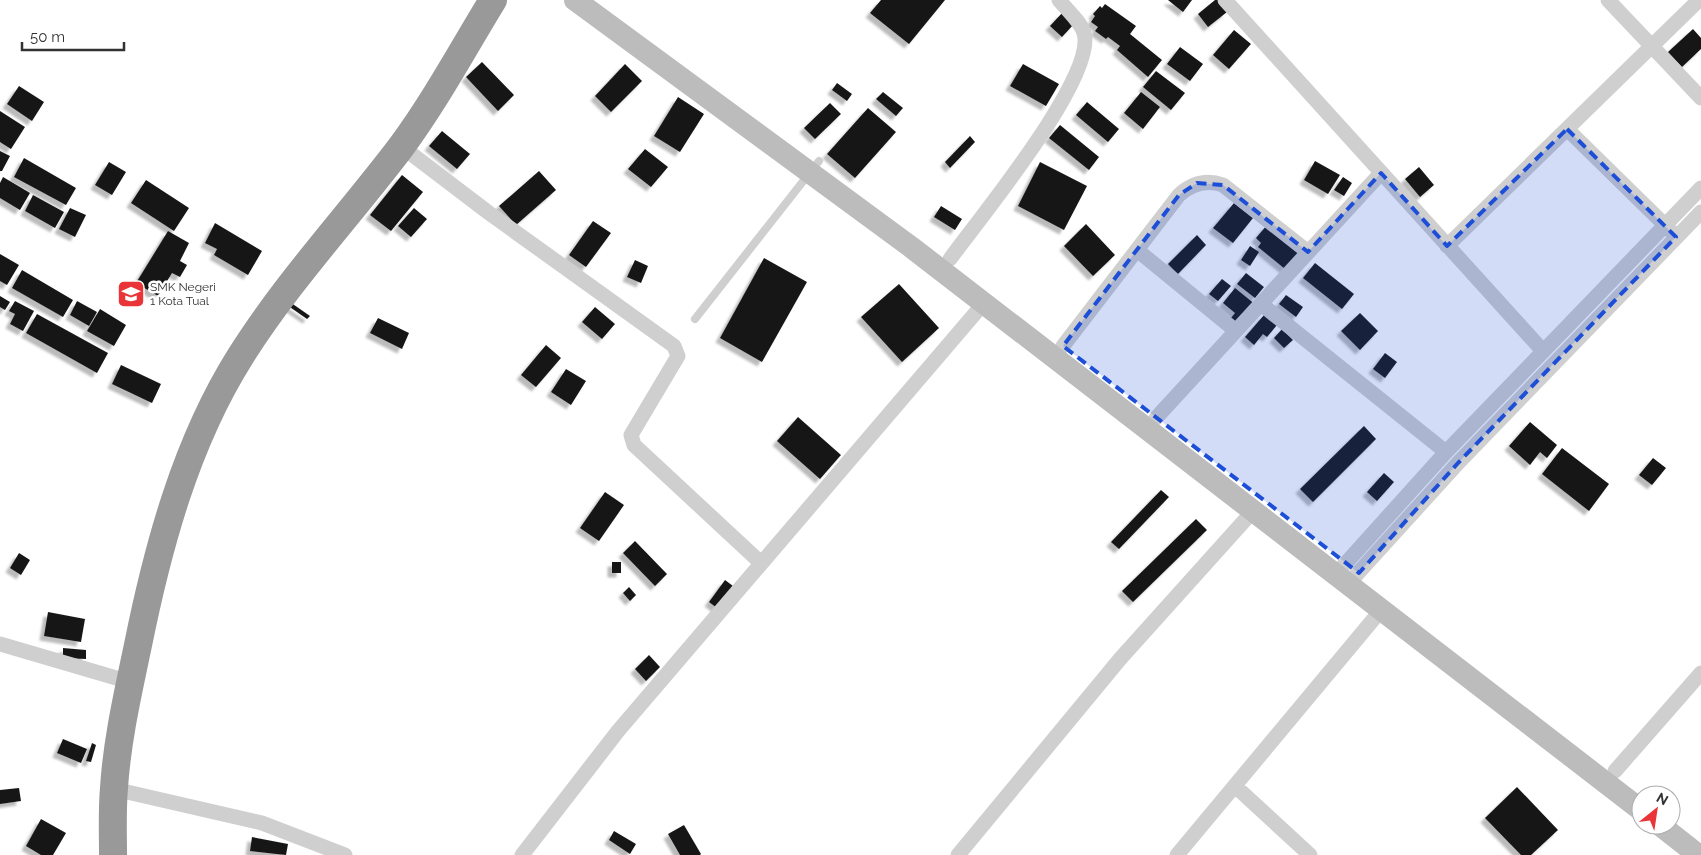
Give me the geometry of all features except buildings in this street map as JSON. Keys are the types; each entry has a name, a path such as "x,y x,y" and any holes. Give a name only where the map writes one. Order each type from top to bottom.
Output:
{"highway":[{"path":"113,855 114,789 130,682 147,597 170,518 199,437 216,398 240,357 269,315 423,115 493,0"}],"street":[{"path":"575,0 815,167 950,258 1156,418 1347,573 1382,609 1631,802"},
{"path":"600,0 815,167 984,302 1254,510 1347,573 1633,785"},
{"path":"950,258 1047,128 1072,82 1085,46 1084,32 1059,0"},
{"path":"1225,0 1543,351"},
{"path":"1608,0 1701,98"},
{"path":"1447,246 1699,0"},
{"path":"1567,129 1676,237"},
{"path":"401,146 674,346 678,356 631,435 634,445 761,563"},
{"path":"1156,418 1381,173"},
{"path":"1063,346 1179,195 1187,188 1210,182 1223,185 1308,252"},
{"path":"1347,573 1446,452 1701,188"},
{"path":"1347,573 1458,463 1701,212"},
{"path":"1136,250 1236,331"},
{"path":"522,855 618,730 984,302"},
{"path":"1261,304 1446,452"},
{"path":"958,855 1120,659 1254,510"},
{"path":"1178,855 1382,609"},
{"path":"0,644 130,682"},
{"path":"1615,771 1701,673"},
{"path":"1235,786 1310,855"},
{"path":"114,789 262,823 345,855"},
{"path":"1681,822 1701,837"},
{"path":"1673,835 1698,855"}],"lane":[{"path":"696,319 815,167"}],"highlighted area":[{"path":"1567,129 1676,237 1458,463 1359,573 1063,346 1179,195 1197,183 1223,185 1308,252 1381,173 1447,246"}],"place":[{"name":"SMK Negeri 1 Kota Tual","path":"131,294"}]}
